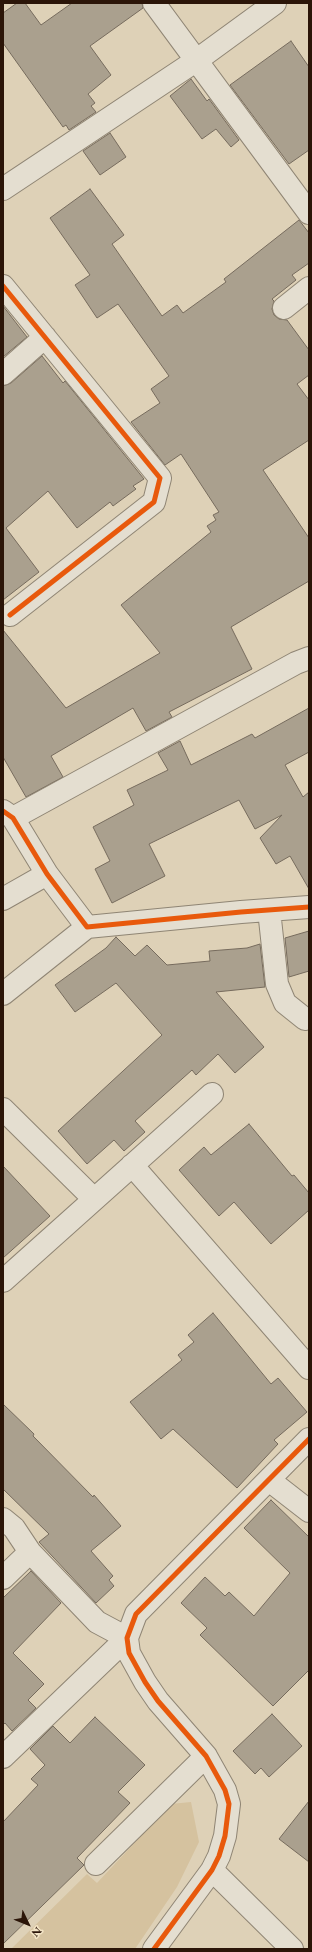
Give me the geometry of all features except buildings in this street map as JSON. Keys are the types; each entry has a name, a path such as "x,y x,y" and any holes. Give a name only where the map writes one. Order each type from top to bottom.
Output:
{"street":[{"path":"154,3 309,213"},
{"path":"3,189 197,60 275,3"},
{"path":"3,286 160,478 154,502 10,615"},
{"path":"284,308 309,288"},
{"path":"3,374 45,337"},
{"path":"87,927 47,874 8,815 296,663 309,658"},
{"path":"3,899 47,874"},
{"path":"3,994 87,927 309,907"},
{"path":"269,910 277,984 285,1003 305,1019"},
{"path":"3,1281 212,1094"},
{"path":"3,1109 94,1199"},
{"path":"132,1165 309,1368"},
{"path":"3,1757 127,1638 136,1614 309,1438"},
{"path":"269,1480 309,1511"},
{"path":"3,1519 14,1528 30,1552 97,1622 127,1638"},
{"path":"3,1578 30,1552"},
{"path":"127,1638 129,1653 145,1682 158,1701 206,1756 225,1790 229,1804 226,1836 212,1870 154,1949"},
{"path":"96,1864 206,1756"},
{"path":"212,1870 292,1949"}],"shaded area":[{"path":"191,1802 199,1842 177,1887 135,1949 11,1949 87,1874 97,1883 171,1804"}],"cycle path":[{"path":"3,286 160,478 154,502 10,615"},
{"path":"3,811 13,818 47,874 87,927 309,907"},
{"path":"154,1949 212,1870 219,1856 225,1836 229,1804 225,1790 206,1756 158,1701 145,1682 129,1653 127,1638 136,1614 309,1439"}]}
